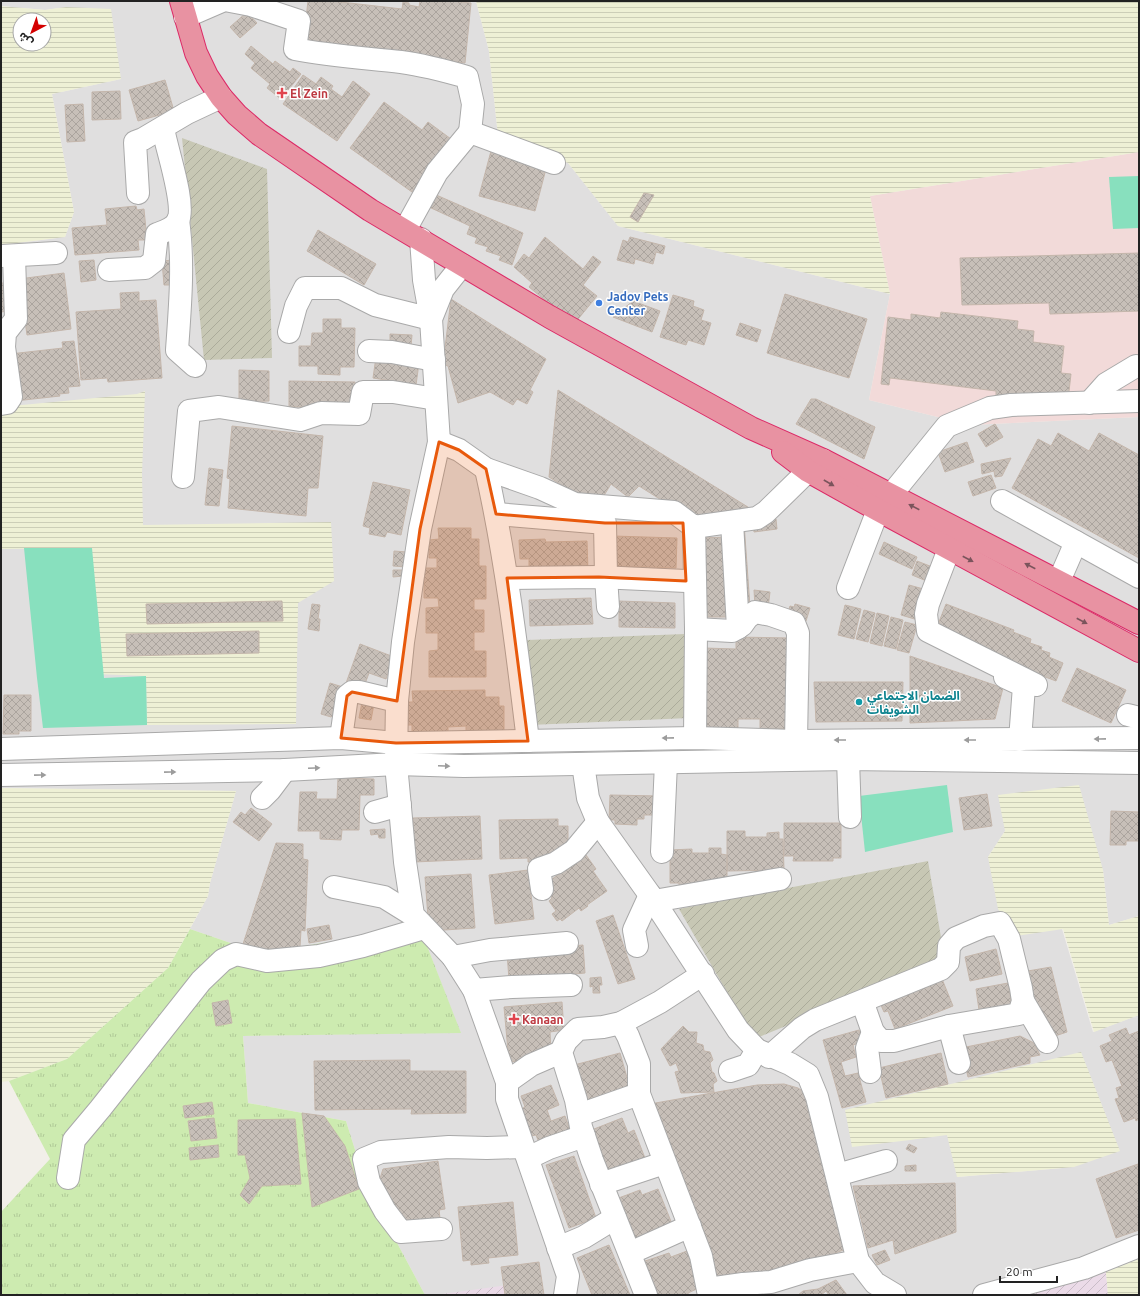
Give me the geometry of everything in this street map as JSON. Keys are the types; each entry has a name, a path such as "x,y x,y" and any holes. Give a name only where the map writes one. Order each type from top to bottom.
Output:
{"highway":[{"path":"183,9 196,54 207,76 221,97 237,115 259,134 370,210 413,234 550,317 884,502 1059,581 1139,623"},
{"path":"884,502 949,548 1139,651"}],"street":[{"path":"183,9 222,1"},
{"path":"230,1 255,3 299,21 295,49 402,63 446,71 467,77 473,104 470,132 437,172 413,234 424,280 431,319 439,442 420,529 403,642 397,701 396,754 405,862 419,921"},
{"path":"138,193 135,142 143,140 187,113 221,97"},
{"path":"163,128 175,176 178,195 178,220 181,242 181,302 177,350 195,366"},
{"path":"470,132 554,163"},
{"path":"109,270 145,268 154,261 157,234 173,228 178,220"},
{"path":"1,404 7,403 11,397 4,347 8,320 7,256 56,253"},
{"path":"431,319 443,289 462,265"},
{"path":"289,332 296,306 305,288 341,288 375,305 431,319"},
{"path":"369,351 392,352 434,360"},
{"path":"1089,402 1106,384 1136,366"},
{"path":"183,477 189,411 219,407 300,420 321,413 359,414 363,392 393,392 436,399"},
{"path":"848,588 884,502 947,426 990,408 1011,405 1139,401"},
{"path":"439,442 459,450 486,468 540,488 576,504 674,512 694,527 756,518 766,512 816,465"},
{"path":"486,468 507,578 528,741"},
{"path":"1002,501 1139,577"},
{"path":"496,514 605,523 683,523 686,581 685,606"},
{"path":"732,522 738,628"},
{"path":"605,523 608,607"},
{"path":"694,527 696,629 695,738"},
{"path":"1059,581 1076,542"},
{"path":"949,548 928,604 926,614 928,631 1036,685"},
{"path":"507,578 606,577 686,581"},
{"path":"696,629 732,631 742,625 747,618 755,612 771,615 794,623 798,633 796,741"},
{"path":"960,660 985,668 1024,686 1020,740"},
{"path":"341,738 347,696 352,692 359,692 397,701"},
{"path":"1,749 341,738 396,754 464,766 848,759 1139,763"},
{"path":"1,775 285,770 396,754 528,741 695,738 796,741 1139,738"},
{"path":"848,759 850,817"},
{"path":"662,852 666,762"},
{"path":"583,764 588,798 598,822 652,898 703,974 738,1030 763,1053 790,1064 808,1075 817,1097 858,1261 871,1289 895,1295"},
{"path":"262,798 285,770"},
{"path":"375,812 400,805"},
{"path":"542,889 539,869 556,863 574,851 598,822"},
{"path":"652,898 780,878"},
{"path":"334,887 384,897 419,921 447,951 474,990 507,1082 507,1099 568,1276 565,1295"},
{"path":"637,946 634,930 652,898"},
{"path":"68,1178 74,1140 201,981 223,960 236,954 267,961 319,956 363,946 419,921"},
{"path":"730,1071 748,1065 763,1053 815,1020 940,969 948,962 949,946 956,938 984,926 1000,923 1009,939 1023,1001 1047,1042"},
{"path":"447,951 476,939 559,937"},
{"path":"507,1082 531,1065 561,1052 566,1042 578,1029 621,1023 660,1002 703,974"},
{"path":"474,990 571,984"},
{"path":"862,1001 873,1032 881,1041 894,1040 950,1026 1019,1014 1023,1001"},
{"path":"621,1023 639,1064 639,1094 664,1163 701,1256 709,1292 743,1284 777,1288 810,1270 858,1261"},
{"path":"950,1026 959,1063"},
{"path":"870,1072 867,1048 873,1032"},
{"path":"561,1052 576,1100 584,1136 601,1184 646,1295"},
{"path":"579,1115 639,1094"},
{"path":"441,1228 401,1232 385,1211 370,1182 364,1159 381,1152 449,1147 488,1148 526,1153 549,1148 584,1136"},
{"path":"837,1175 886,1161"},
{"path":"601,1184 664,1163"},
{"path":"558,1248 584,1236 615,1218"},
{"path":"630,1254 690,1226"},
{"path":"984,1295 1084,1268 1139,1246"}],"highlighted area":[{"path":"439,442 459,450 486,469 496,514 605,523 683,523 686,581 599,577 507,578 528,741 396,743 341,738 347,696 352,692 397,701 420,529"}],"shaded area":[{"path":"1,1 476,1 489,51 498,136 568,163 618,226 890,294 869,400 970,425 1139,417 1139,916 1109,925 1103,870 1005,831 988,857 1062,929 1093,1032 1139,1015 1139,1259 1106,1272 1029,1295 425,1295 366,1185 346,1121 248,1103 243,1036 460,1032 422,933 409,929 260,953 190,929 208,896 210,883 236,791 1,788 1,245 65,237 74,212 52,94 121,79 66,7 45,10 1,6","holes":["947,1134 1074,1167 958,1177"]},
{"path":"476,1 1139,1 1139,152 870,196 890,294 618,226 568,163 498,136 489,51"},
{"path":"1,6 45,10 66,7 111,9 121,79 52,94 74,212 65,237 1,245"},
{"path":"182,138 267,169 272,358 204,360"},
{"path":"1139,152 1139,417 970,425 869,400 890,294 870,196"},
{"path":"145,391 142,474 143,525 331,522 334,581 298,603 296,724 147,725 146,676 95,674 92,548 1,549 1,407 137,394"},
{"path":"685,634 689,718 530,725 527,640"},
{"path":"1079,785 1103,870 1109,925 1139,916 1139,1015 1094,1032 1063,929 1016,936 998,909 988,857 1005,831 998,795"},
{"path":"1,788 236,791 210,883 208,896 168,968 67,1059 9,1081 1,1082"},
{"path":"928,861 945,961 754,1039 679,909"},
{"path":"1081,1052 1120,1151 1074,1167 957,1177 947,1135 852,1147 845,1110"},
{"path":"1139,1259 1139,1295 1108,1295 1106,1272"},
{"path":"1106,1272 1108,1295 1029,1295"},
{"path":"522,1283 533,1295 435,1295"}],"green space":[{"path":"1139,176 1139,228 1113,229 1109,177"},
{"path":"24,548 92,548 104,678 146,676 147,725 43,728"},
{"path":"947,785 953,832 865,852 859,796"},
{"path":"190,929 260,953 409,929 422,933 461,1033 243,1036 248,1103 346,1121 366,1185 425,1295 1,1295 1,1212 50,1159 9,1081 67,1059 168,968"}],"building":[{"path":"308,1 332,1 402,9 403,2 419,7 420,1 451,1 471,3 465,63 303,44"},
{"path":"247,12 257,23 240,38 230,27"},
{"path":"251,46 273,64 275,61 290,72 293,68 301,74 281,99 267,88 270,84 251,68 255,63 245,54"},
{"path":"303,75 316,84 321,77 333,86 331,89 342,97 353,81 370,94 337,141 283,104"},
{"path":"165,80 174,111 138,121 129,90"},
{"path":"120,91 121,119 92,120 92,92"},
{"path":"384,102 422,130 428,122 451,139 412,192 350,148"},
{"path":"83,104 85,141 67,142 65,105"},
{"path":"491,151 547,165 535,211 479,196"},
{"path":"644,193 654,195 638,222 630,217"},
{"path":"434,194 523,233 512,265 499,260 501,256 486,251 488,247 475,243 477,238 467,234 470,226 429,207"},
{"path":"136,206 137,210 144,209 147,240 138,240 139,250 75,255 72,228 107,225 105,209"},
{"path":"318,230 376,264 364,285 307,251"},
{"path":"545,237 583,269 593,256 601,262 583,285 597,296 574,324 529,287 532,283 514,267 524,254 529,258"},
{"path":"630,237 665,246 663,254 656,252 653,264 635,259 634,264 617,260 623,240 628,242"},
{"path":"1139,253 1139,311 1050,314 1049,303 962,305 960,258"},
{"path":"94,260 96,280 81,282 79,261"},
{"path":"173,260 175,285 164,285 162,261"},
{"path":"64,273 71,329 27,335 19,279"},
{"path":"1,283 4,283 7,311 1,312"},
{"path":"139,292 139,301 156,300 162,378 108,382 107,378 81,380 76,312 121,309 120,293"},
{"path":"785,294 867,319 849,378 767,353"},
{"path":"673,295 694,301 693,306 704,310 701,320 711,323 704,345 688,340 686,345 660,337"},
{"path":"451,299 546,359 530,390 533,392 527,404 517,399 513,405 490,392 458,403 448,366 443,364"},
{"path":"633,301 660,311 652,332 613,317"},
{"path":"941,312 1018,321 1017,329 1034,331 1033,342 1064,346 1061,373 1071,374 1068,400 996,398 996,391 890,378 889,385 881,384 888,317 911,320 911,314 940,318"},
{"path":"323,319 341,319 341,328 355,328 354,367 340,367 340,375 318,374 318,366 299,366 299,346 311,346 312,333 323,333"},
{"path":"740,323 761,330 757,342 736,335"},
{"path":"390,334 412,335 411,346 390,346"},
{"path":"74,341 80,386 68,387 69,393 59,394 60,396 15,401 10,354 63,348 62,342"},
{"path":"376,357 419,363 416,385 373,378"},
{"path":"239,370 269,371 269,401 239,402"},
{"path":"289,381 355,382 355,407 289,407"},
{"path":"558,390 756,512 695,521 639,486 628,497 611,484 600,502 591,504 549,477"},
{"path":"811,399 816,399 875,427 864,459 796,424"},
{"path":"995,424 1003,437 986,447 978,434"},
{"path":"232,426 323,436 318,488 308,488 306,516 228,508 230,479 227,478"},
{"path":"1058,433 1089,451 1099,433 1139,455 1139,558 1012,488 1038,439 1051,446"},
{"path":"967,442 974,462 945,472 938,452"},
{"path":"1011,458 1002,476 995,477 994,471 982,474 981,464"},
{"path":"209,468 223,470 219,506 205,505"},
{"path":"991,475 996,488 973,496 968,482"},
{"path":"373,482 410,490 401,535 387,532 385,537 369,534 370,528 363,526"},
{"path":"776,519 777,529 754,532 753,522"},
{"path":"736,523 744,523 750,607 742,604"},
{"path":"438,528 471,528 471,539 479,539 479,566 486,566 486,599 474,599 474,610 484,610 484,632 474,632 474,651 486,651 486,677 429,677 429,651 438,650 438,633 426,633 426,608 439,607 438,598 424,598 424,568 437,568 437,558 429,558 429,540 439,539"},
{"path":"613,536 677,538 676,568 612,566"},
{"path":"727,537 729,617 702,617 700,538"},
{"path":"545,539 546,542 587,541 588,571 529,573 529,559 520,559 519,540"},
{"path":"884,542 917,557 912,569 879,554"},
{"path":"394,551 407,552 406,567 393,566"},
{"path":"917,561 935,568 929,582 912,575"},
{"path":"393,570 403,570 403,576 393,577"},
{"path":"909,585 927,590 918,620 901,615"},
{"path":"754,590 770,592 768,608 755,606"},
{"path":"591,598 593,624 530,626 529,600"},
{"path":"282,601 283,621 147,624 146,604"},
{"path":"619,601 675,603 675,628 619,627"},
{"path":"312,604 320,605 318,619 320,619 319,631 308,629"},
{"path":"795,604 810,608 806,621 787,615 790,606 794,607"},
{"path":"946,604 1014,630 1013,632 1031,639 1030,643 1042,647 1041,650 1050,653 1049,657 1063,663 1056,681 974,650 977,642 937,627"},
{"path":"845,605 861,609 854,639 838,635"},
{"path":"864,610 875,613 868,642 856,639"},
{"path":"877,613 889,616 882,646 870,643"},
{"path":"891,617 903,620 896,649 884,646"},
{"path":"905,622 917,625 909,653 897,650"},
{"path":"259,631 259,653 127,656 126,634"},
{"path":"736,637 790,638 788,729 760,729 760,719 738,719 738,728 702,727 704,648 736,649"},
{"path":"360,644 394,657 386,679 369,673 362,692 345,686"},
{"path":"910,656 1003,688 995,719 910,723"},
{"path":"1077,668 1126,690 1111,723 1062,701"},
{"name":"الضمان الاجتماعي الشويفات","path":"814,682 903,682 902,721 816,722"},
{"path":"330,683 346,688 340,707 331,717 321,714"},
{"path":"485,690 485,697 499,697 499,706 504,706 504,736 466,736 466,726 448,727 448,734 412,735 412,725 404,725 404,702 413,702 412,691"},
{"path":"4,695 31,695 31,731 19,731 19,734 3,734"},
{"path":"362,702 374,704 371,720 359,718"},
{"path":"338,778 374,779 374,795 360,795 359,830 342,830 341,840 320,839 320,831 298,831 300,792 317,792 316,799 337,799"},
{"path":"987,794 992,826 964,830 959,798"},
{"path":"610,795 659,796 659,815 644,815 644,819 637,819 637,825 615,824 615,820 609,820"},
{"path":"251,808 272,824 259,841 233,822 241,812 245,815"},
{"path":"1111,811 1139,812 1139,841 1126,841 1126,845 1110,845"},
{"path":"480,816 482,859 414,862 413,818"},
{"path":"558,819 558,826 568,826 568,853 548,853 549,859 537,862 528,862 528,858 500,859 499,820"},
{"path":"784,823 841,823 841,858 833,858 833,861 793,861 794,856 784,856"},
{"path":"385,829 385,838 379,838 378,834 371,835 370,830"},
{"path":"727,831 745,831 745,837 767,837 767,833 779,832 779,839 783,839 784,870 727,871"},
{"path":"276,843 303,844 303,859 308,860 305,931 301,930 300,947 257,951 243,944"},
{"path":"709,848 721,848 721,854 727,855 727,884 679,886 679,883 670,883 670,850 692,849 692,853 709,853"},
{"path":"586,855 596,869 593,871 607,891 581,911 579,908 562,921 560,919 557,921 552,914 556,911 549,901 552,898 545,884"},
{"path":"528,870 534,919 495,924 489,875"},
{"path":"471,874 475,928 429,931 425,877"},
{"path":"613,915 635,979 618,984 596,921"},
{"path":"329,925 332,939 309,943 307,929"},
{"path":"583,945 585,973 509,980 507,952"},
{"path":"996,949 1002,974 970,981 965,957"},
{"path":"1051,967 1067,1032 1052,1037 1040,1027 1022,972"},
{"path":"601,977 602,985 599,985 600,993 593,993 593,986 590,987 590,978"},
{"path":"942,979 953,1006 895,1029 888,1011 884,1012 880,1003"},
{"path":"1008,983 1012,1005 979,1010 976,989"},
{"path":"228,1000 232,1023 216,1026 212,1003"},
{"path":"562,1002 564,1030 550,1032 551,1052 538,1059 509,1062 504,1007"},
{"path":"683,1026 689,1032 697,1032 696,1043 703,1045 704,1051 710,1052 713,1060 710,1063 712,1072 714,1073 717,1081 713,1084 714,1092 681,1093 675,1072 679,1071 676,1063 670,1066 661,1049"},
{"path":"1126,1028 1129,1035 1139,1031 1139,1119 1136,1121 1135,1118 1124,1122 1115,1099 1119,1098 1116,1088 1122,1086 1112,1060 1106,1062 1100,1046 1112,1041 1109,1035"},
{"path":"859,1030 862,1042 853,1045 856,1057 841,1062 845,1076 858,1073 866,1102 842,1108 823,1040"},
{"path":"1020,1036 1034,1043 1040,1055 1030,1057 1030,1063 968,1077 961,1048"},
{"path":"620,1053 630,1088 591,1105 589,1100 584,1101 574,1065"},
{"path":"941,1053 948,1084 886,1098 879,1068"},
{"path":"410,1060 410,1071 466,1071 466,1113 411,1114 412,1109 315,1110 314,1061"},
{"path":"784,1084 798,1088 807,1094 846,1249 773,1277 717,1280 650,1104 757,1085"},
{"path":"551,1085 559,1105 547,1110 551,1121 565,1116 571,1133 540,1145 536,1135 531,1136 521,1109 525,1107 521,1096"},
{"path":"212,1102 214,1114 185,1118 183,1106"},
{"path":"302,1113 324,1116 345,1146 359,1189 312,1207"},
{"path":"214,1118 217,1138 191,1141 188,1121"},
{"path":"622,1118 628,1133 634,1130 645,1158 600,1174 589,1131"},
{"path":"295,1119 301,1184 262,1186 249,1204 240,1195 250,1178 245,1155 238,1155 238,1120"},
{"path":"909,1144 917,1148 914,1153 906,1149"},
{"path":"218,1145 219,1157 190,1160 189,1148"},
{"path":"574,1156 596,1218 569,1228 546,1165"},
{"path":"438,1161 445,1209 439,1210 440,1218 396,1224 377,1188 383,1169"},
{"path":"1138,1164 1139,1230 1116,1238 1096,1179"},
{"path":"916,1165 916,1171 905,1171 905,1166"},
{"path":"955,1183 956,1232 895,1254 893,1240 868,1248 853,1186"},
{"path":"658,1189 672,1224 633,1244 616,1199 640,1190 642,1195"},
{"path":"513,1202 518,1255 488,1258 489,1263 471,1265 471,1260 463,1261 458,1207"},
{"path":"609,1245 630,1295 592,1295 577,1258"},
{"path":"885,1250 890,1260 877,1265 872,1255"},
{"path":"687,1251 701,1287 688,1293 688,1295 652,1295 643,1272 648,1270 645,1261 669,1253 671,1257"},
{"path":"539,1262 544,1295 505,1295 501,1267"},
{"path":"836,1280 847,1295 829,1295 826,1291 821,1295 798,1295 803,1291 818,1289"}],"place":[{"name":"El Zein","path":"282,93"},
{"name":"Jadov Pets Center","path":"599,303"},
{"name":"الضمان الاجتماعي الشويفات","path":"859,702"},
{"name":"Kanaan","path":"514,1019"}]}
